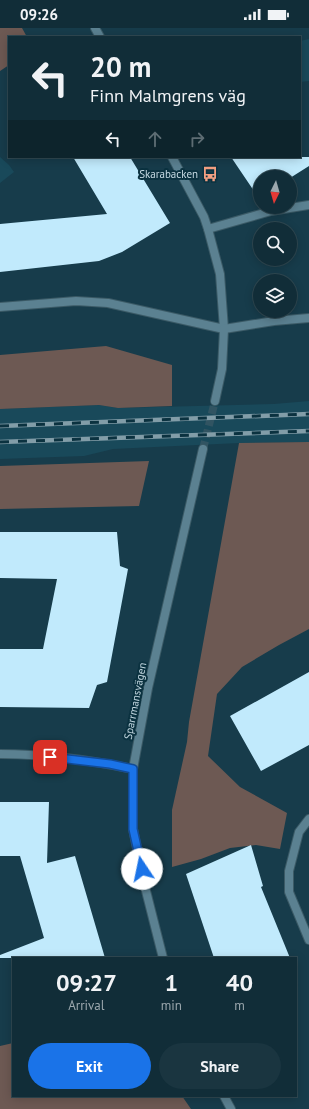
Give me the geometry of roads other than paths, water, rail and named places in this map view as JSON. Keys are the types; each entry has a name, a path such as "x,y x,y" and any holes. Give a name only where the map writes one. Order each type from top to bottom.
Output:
{"street":[{"path":"173,158 204,217 220,274 224,329 222,369 215,401"},
{"path":"208,229 271,211 309,205"},
{"path":"0,307 76,301 108,303 224,329 274,321 309,318"},
{"name":"Sparrmansvägen","path":"163,957 144,883 133,829 133,769 150,680 203,449"},
{"path":"0,754 24,754 110,764 133,769"},
{"path":"309,819 299,832 289,871 289,892 309,940"},
{"path":"225,1097 232,1109"}],"tunnel":[{"path":"203,449 215,401"}],"railway":[{"path":"0,426 309,414"},
{"path":"0,442 309,431"}],"place":[{"name":"Skarabacken","path":"210,174"}]}
